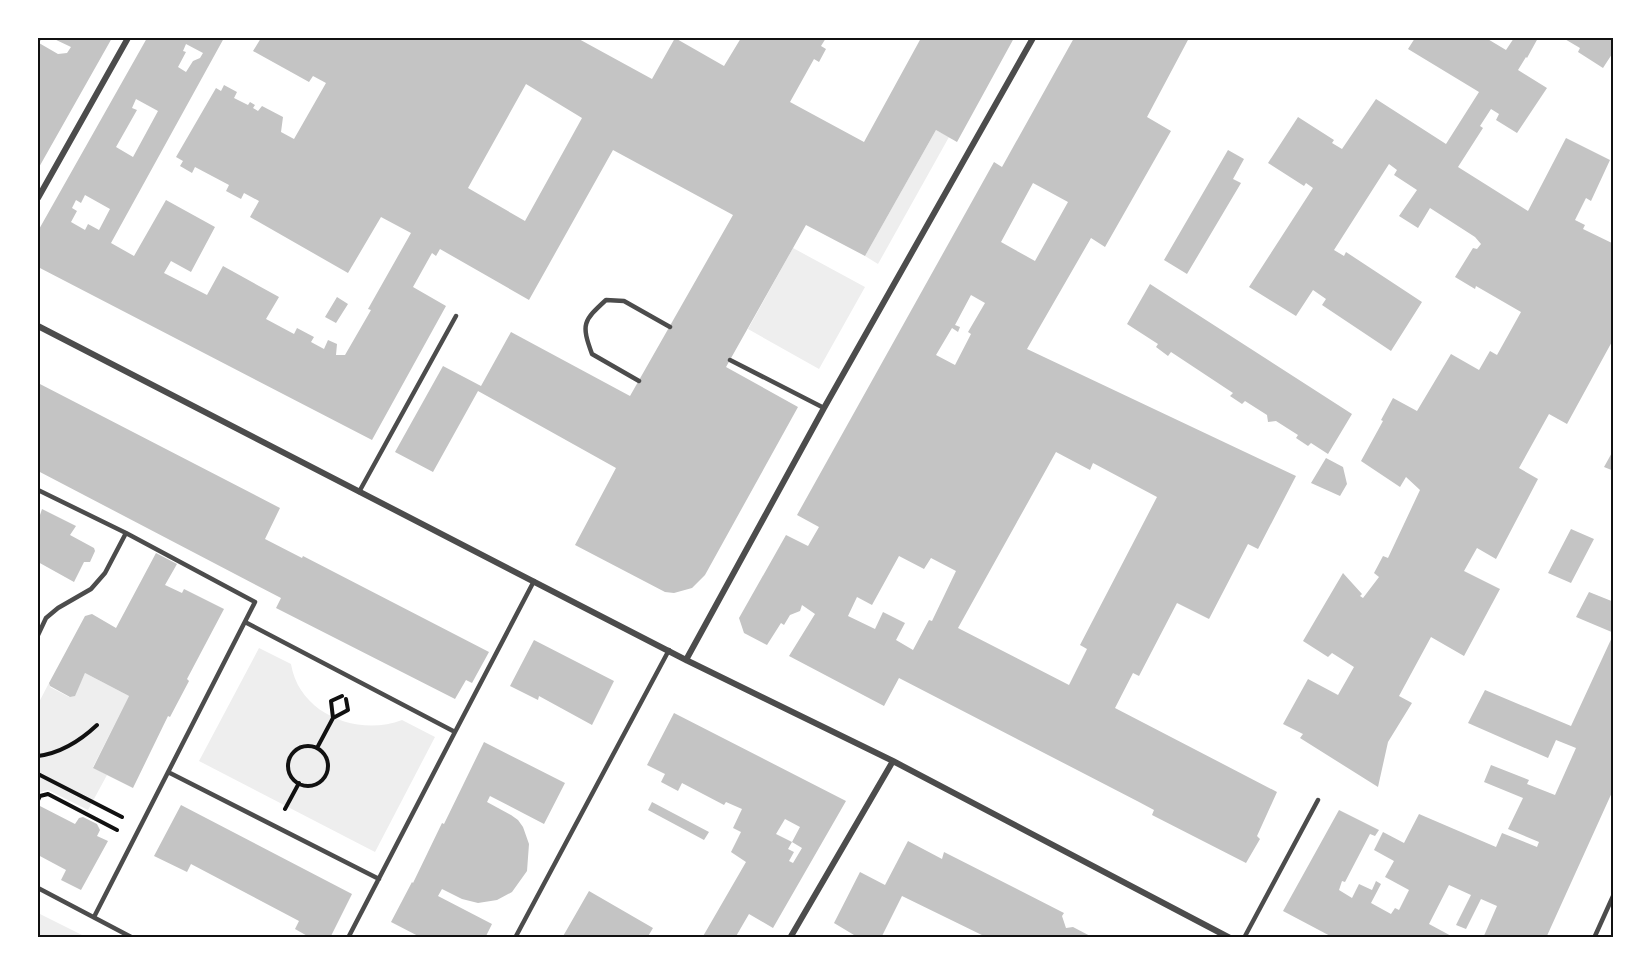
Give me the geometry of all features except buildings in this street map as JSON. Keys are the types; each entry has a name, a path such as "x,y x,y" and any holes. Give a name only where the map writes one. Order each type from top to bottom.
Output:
{"street":[{"path":"38,198 128,38"},
{"path":"686,660 824,408 1034,38"},
{"path":"38,326 686,660 893,761 1230,938"},
{"path":"790,938 893,761"}],"lane":[{"path":"639,381 592,354 585,335 588,317 606,300 624,301 669,327"},
{"path":"359,492 456,316"},
{"path":"730,360 824,408"},
{"path":"38,490 126,533 255,602 94,917"},
{"path":"38,635 46,618 58,608 91,589 105,573 126,533"},
{"path":"350,936 534,581"},
{"path":"245,622 455,732"},
{"path":"514,938 669,650"},
{"path":"168,772 379,879"},
{"path":"1244,938 1318,800"},
{"path":"38,888 133,938"},
{"path":"1596,938 1614,894"}],"path":[{"path":"317,748 333,718 348,710 346,695 331,701 333,718"},
{"path":"38,756 57,752 97,725"},
{"path":"305,746 317,748 324,753 327,761 324,777 311,785 294,780 288,769 290,756 305,746"},
{"path":"38,774 140,826"},
{"path":"276,827 299,783"},
{"path":"38,800 40,796 48,794 134,838"}],"shaded area":[{"path":"936,130 949,137 878,264 865,256"},
{"path":"793,248 865,287 819,369 748,329"},
{"path":"259,648 291,664 296,681 306,696 318,708 333,717 350,723 367,725 385,725 402,720 435,737 375,852 199,761"},
{"path":"85,673 129,696 93,767 107,775 88,810 48,790 38,793 38,704 49,683 50,687 69,697 74,696"},
{"path":"38,913 86,937 38,937"}]}
